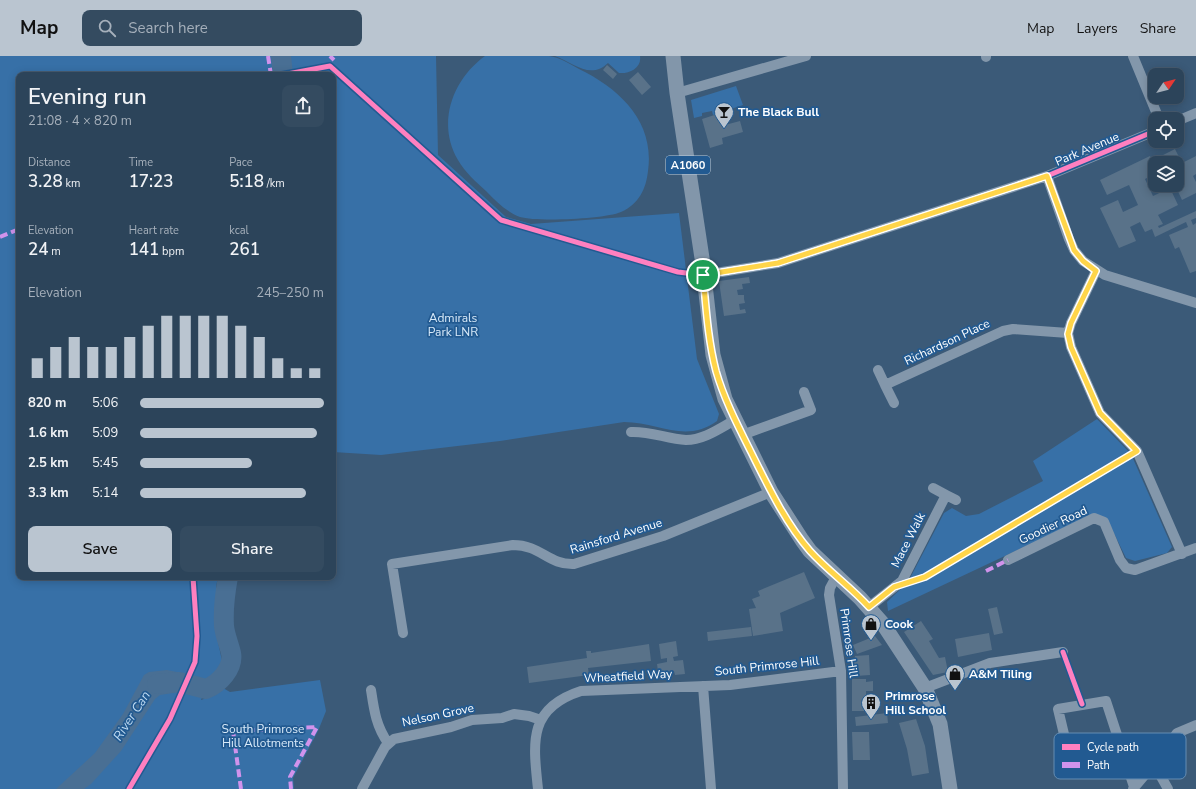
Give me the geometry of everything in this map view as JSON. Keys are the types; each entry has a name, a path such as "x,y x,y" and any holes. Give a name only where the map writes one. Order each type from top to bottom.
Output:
{"main road":[{"name":"A1060","path":"673,56 703,275 712,355 720,385 742,435 771,492 810,551 869,607 893,638 925,688 940,724 950,789"}],"street":[{"path":"677,93 806,56"},
{"path":"1133,56 1156,112"},
{"path":"1184,118 1196,113"},
{"name":"Park Avenue","path":"703,275 778,263 1047,176 1148,134"},
{"path":"1047,176 1074,250 1083,261 1096,271 1196,303"},
{"path":"1096,271 1071,323 1068,334 1071,347 1080,372 1100,413 1137,451 1182,554"},
{"name":"Richardson Place","path":"885,385 1003,331 1013,329 1068,334"},
{"path":"878,370 894,403"},
{"path":"742,435 811,410 804,392"},
{"path":"631,432 650,433 688,440 709,434 735,420"},
{"path":"932,488 956,500"},
{"name":"Rainsford Avenue","path":"403,633 392,564 513,545 524,545 533,547 556,562 564,565 574,564 664,536 771,492"},
{"name":"Mace Walk","path":"869,607 902,581 946,495"},
{"name":"Goodier Road","path":"1008,560 1094,518 1104,522 1120,560 1126,568 1135,570 1196,548"},
{"name":"Primrose Hill","path":"837,575 830,588 829,595 841,671 843,789"},
{"path":"925,688 990,663 1063,652"},
{"name":"South Primrose Hill","path":"711,789 703,686 730,685 841,671"},
{"name":"Wheatfield Way","path":"538,789 534,750 535,737 540,720 555,704 567,696 581,691 703,686"},
{"path":"362,789 388,743 380,731 377,723 371,690"},
{"path":"1064,733 1058,709 1106,701 1116,733"},
{"name":"Nelson Grove","path":"388,743 406,735 451,727 472,720 502,718 521,714 540,720"},
{"path":"1177,733 1196,725"},
{"path":"1133,788 1141,779"},
{"path":"1162,779 1168,789"}],"green space":[{"name":"Admirals Park LNR","path":"0,56 436,56 438,155 506,217 531,224 679,213 697,359 719,414 717,421 705,428 694,431 672,430 624,422 500,441 381,455 336,452 336,72 16,72 16,580 217,580 216,587 216,632 222,661 217,671 210,678 201,700 215,695 223,688 230,692 320,680 326,711 318,731 293,778 294,789 0,789"},
{"path":"485,56 549,56 557,58 594,77 621,97 632,109 640,122 646,137 649,153 648,171 645,184 643,190 633,205 621,212 601,216 586,218 529,219 515,215 506,209 467,173 458,160 452,146 448,131 448,117 451,103 464,77"},
{"path":"555,56 640,56 640,60 637,67 631,71 619,73 608,63 601,68 588,70 575,66"},
{"path":"736,86 743,105 713,115 712,111 702,113 702,116 694,118 691,100"},
{"path":"1097,419 1131,454 1172,547 1167,553 1135,561 1126,558 1107,519 1094,514 888,611 887,602 908,582 944,513 952,508 966,516 979,514 1043,481 1033,461"}],"water":[{"path":"167,670 187,674 180,692 160,695 155,699 121,751 91,784 84,789 56,789 95,753 123,714 144,675 149,672"}],"building":[{"path":"607,65 617,74 613,79 603,70"},
{"path":"638,72 651,87 642,95 629,80"},
{"name":"The Black Bull","path":"730,110 731,119 724,121 725,125 740,121 743,132 722,138 723,144 710,148 702,119"},
{"path":"1175,149 1178,156 1161,156"},
{"path":"1196,156 1196,174 1193,176 1196,182 1196,193 1182,200 1178,192 1184,192 1184,162"},
{"path":"1148,157 1148,178 1145,179 1148,185 1148,192 1151,192 1153,196 1162,192 1172,192 1178,205 1158,215 1163,224 1158,226 1159,228 1196,211 1196,218 1191,220 1193,225 1196,223 1196,271 1190,273 1179,247 1175,249 1169,235 1188,227 1186,222 1155,237 1152,229 1145,232 1140,222 1130,227 1136,241 1119,248 1100,208 1118,200 1123,212 1138,205 1129,185 1107,195 1100,180"},
{"path":"749,277 750,283 742,284 743,289 737,290 738,295 744,295 745,303 739,304 740,310 745,309 746,313 724,316 719,281"},
{"path":"804,572 815,598 780,613 783,631 753,636 749,609 756,608 752,599 760,596 758,591"},
{"path":"997,607 1003,633 994,635 988,609"},
{"path":"921,621 933,639 929,641 939,658 945,657 948,672 933,675 904,632"},
{"path":"751,627 752,636 708,641 707,632"},
{"path":"989,633 992,650 958,657 955,639"},
{"name":"Cook","path":"875,636 882,645 857,654 853,645"},
{"path":"676,641 678,656 673,657 674,661 683,660 685,674 675,675 674,671 669,672 670,676 659,678 657,664 667,662 667,658 661,659 659,644"},
{"path":"649,644 651,661 588,668 589,675 529,683 527,667 587,658 586,651 591,651 591,653"},
{"path":"869,655 870,675 856,676 856,671 853,669 855,656"},
{"path":"852,679 866,679 866,682 873,681 873,691 866,691 866,698 873,698 873,707 866,707 867,711 852,711"},
{"name":"Primrose Hill School","path":"887,713 888,723 856,726 855,717"},
{"path":"916,719 925,746 929,773 912,776 907,749 899,723"},
{"path":"852,732 869,732 870,760 853,760"}],"waterway":[{"name":"River Can","path":"281,56 283,72"},
{"name":"River Can","path":"157,684 179,682 206,689 216,683 228,670 231,653 224,626 224,602 228,580"}],"marked path":[{"path":"268,56 271,72"},
{"path":"330,56 334,60"},
{"path":"0,237 16,230"},
{"path":"986,571 1008,560"},
{"path":"241,789 233,731 317,727 290,777 291,789"}],"cycle path":[{"path":"298,72 330,66 501,220 678,272 703,275 778,263 1047,176 1148,134"},
{"path":"894,587 925,577 1137,451"},
{"path":"129,789 170,719 195,662 197,636 193,580"},
{"path":"1063,652 1082,704"}],"place":[{"name":"The Black Bull","path":"724,129"},
{"name":"Cook","path":"871,641"},
{"name":"A&M Tiling","path":"955,691"},
{"name":"Primrose Hill School","path":"871,720"}],"route":[{"path":"1047,176 1074,250 1083,261 1096,271 1071,323 1068,334 1071,347 1080,372 1100,413 1107,422 1130,442 1137,451 1094,475 1055,500 925,577 894,587 869,607 852,589 810,551 792,526 771,492 742,435 725,399 716,372 712,355 703,275 778,263 1047,176"}],"park label":[{"name":"South Primrose Hill Allotments","path":"263,736"}]}
